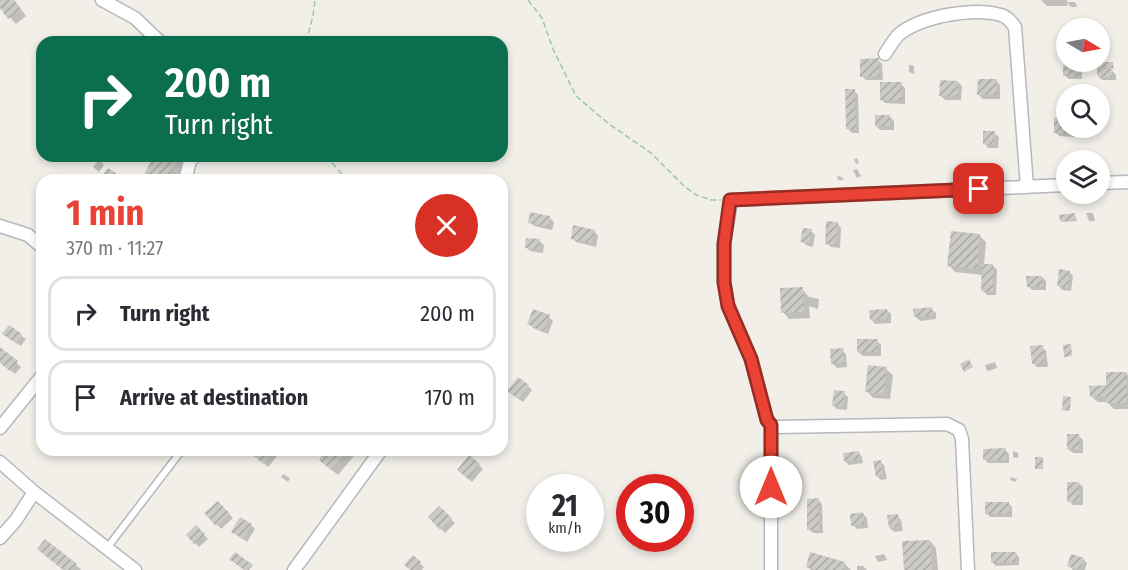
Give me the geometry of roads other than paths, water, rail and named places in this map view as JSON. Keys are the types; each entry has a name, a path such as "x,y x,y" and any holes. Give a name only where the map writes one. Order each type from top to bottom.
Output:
{"street":[{"path":"102,0 135,18 154,36"},
{"path":"885,54 899,33 929,18 969,13 1002,15 1010,20 1015,27 1027,187"},
{"path":"1110,183 1128,182"},
{"path":"968,570 962,439 959,430 947,424 776,427 767,420 751,359 728,306 724,282 724,244 730,200 1056,186"},
{"path":"0,226 28,235 36,242"},
{"path":"0,428 36,383"},
{"path":"771,425 771,570"},
{"path":"294,570 377,456"},
{"path":"0,462 34,492 135,570"},
{"path":"0,538 16,520 34,492"}],"lane":[{"path":"106,548 177,456"}]}
